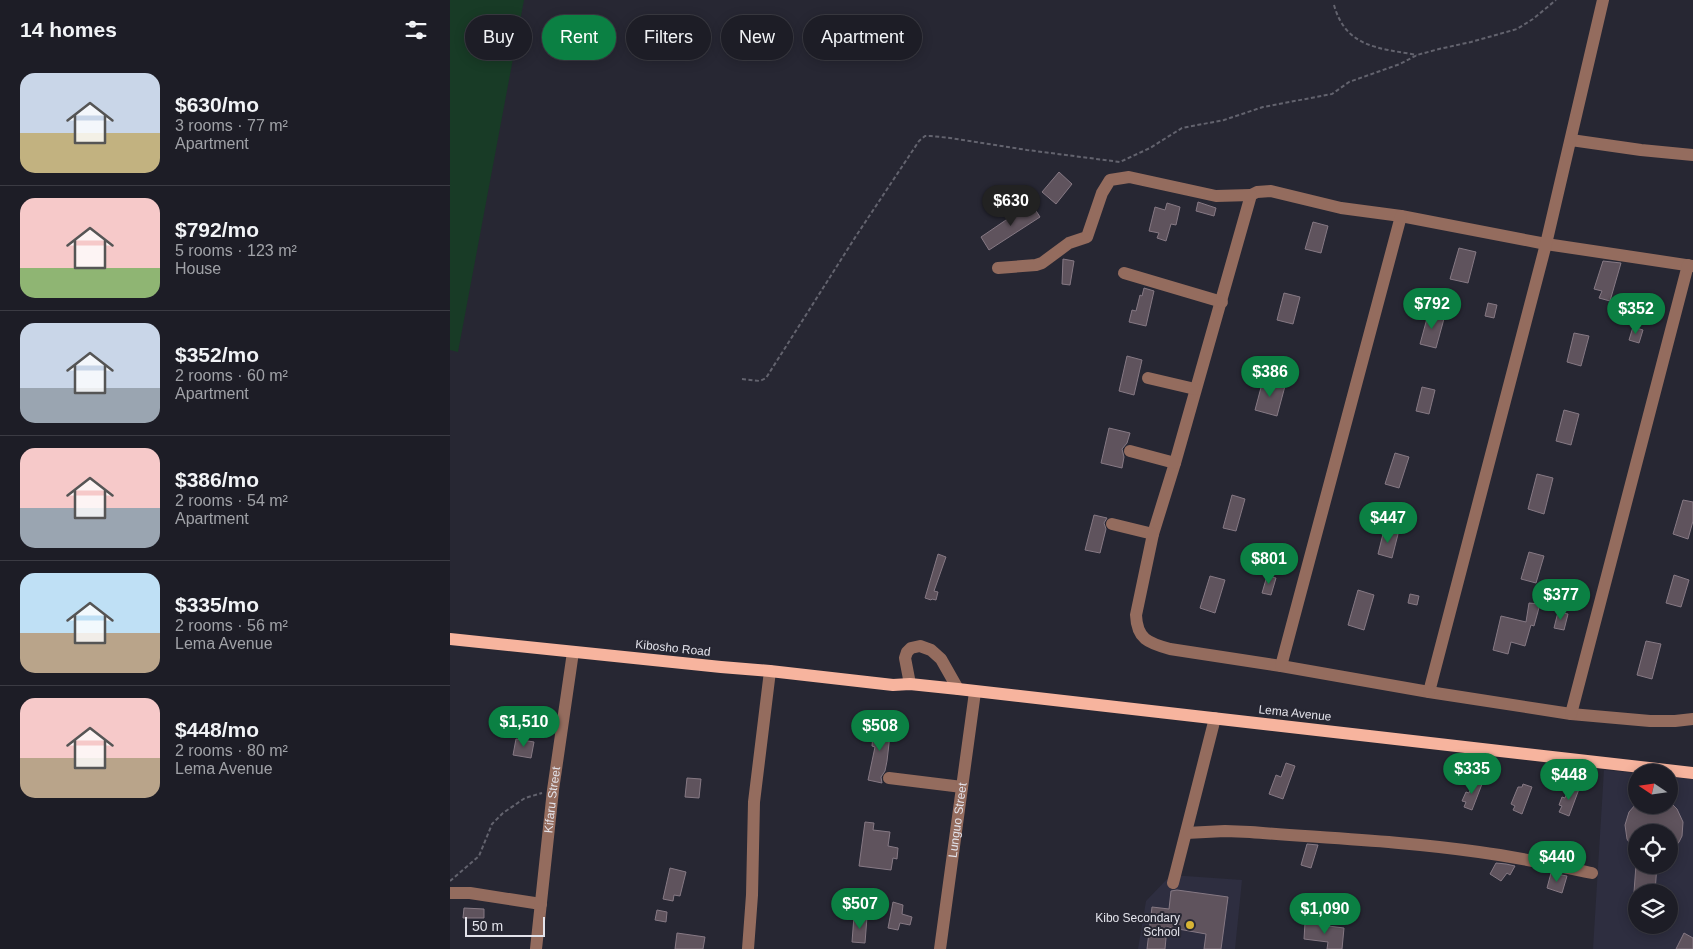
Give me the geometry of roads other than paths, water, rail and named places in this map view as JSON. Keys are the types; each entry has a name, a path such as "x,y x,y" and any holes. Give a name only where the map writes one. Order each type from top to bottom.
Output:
{"main road":[{"name":"Kibosho Road","path":"450,639 893,685"},
{"name":"Lema Avenue","path":"893,685 910,684 958,689 1693,772"}],"street":[{"path":"1429,692 1546,244 1603,0"},
{"path":"1571,140 1693,155"},
{"path":"998,268 1042,263 1070,243 1087,237 1102,192 1110,180 1129,177 1216,196 1251,195 1258,192 1271,191 1341,208 1452,224 1546,244 1690,265 1571,714"},
{"path":"1251,195 1222,302 1153,534 1136,615 1136,625 1142,636 1152,644 1170,649 1571,714 1675,722 1693,719"},
{"path":"1281,666 1401,216"},
{"path":"1124,273 1222,302"},
{"path":"1148,378 1195,389"},
{"path":"1130,450 1175,463"},
{"path":"1112,524 1153,534"},
{"path":"910,684 905,658 911,648 920,646 931,650 941,659 958,689"},
{"name":"Kifaru Street","path":"536,949 553,790 573,652"},
{"path":"748,949 752,894 754,802 770,671"},
{"name":"Lunguo Street","path":"940,949 975,692"},
{"path":"1173,883 1215,718"},
{"path":"889,778 962,787"},
{"path":"1186,834 1225,831 1250,832 1477,851 1592,873"},
{"path":"450,893 470,893 541,904"}],"place":[{"name":"Kibo Secondary School","path":"1190,925"}]}
